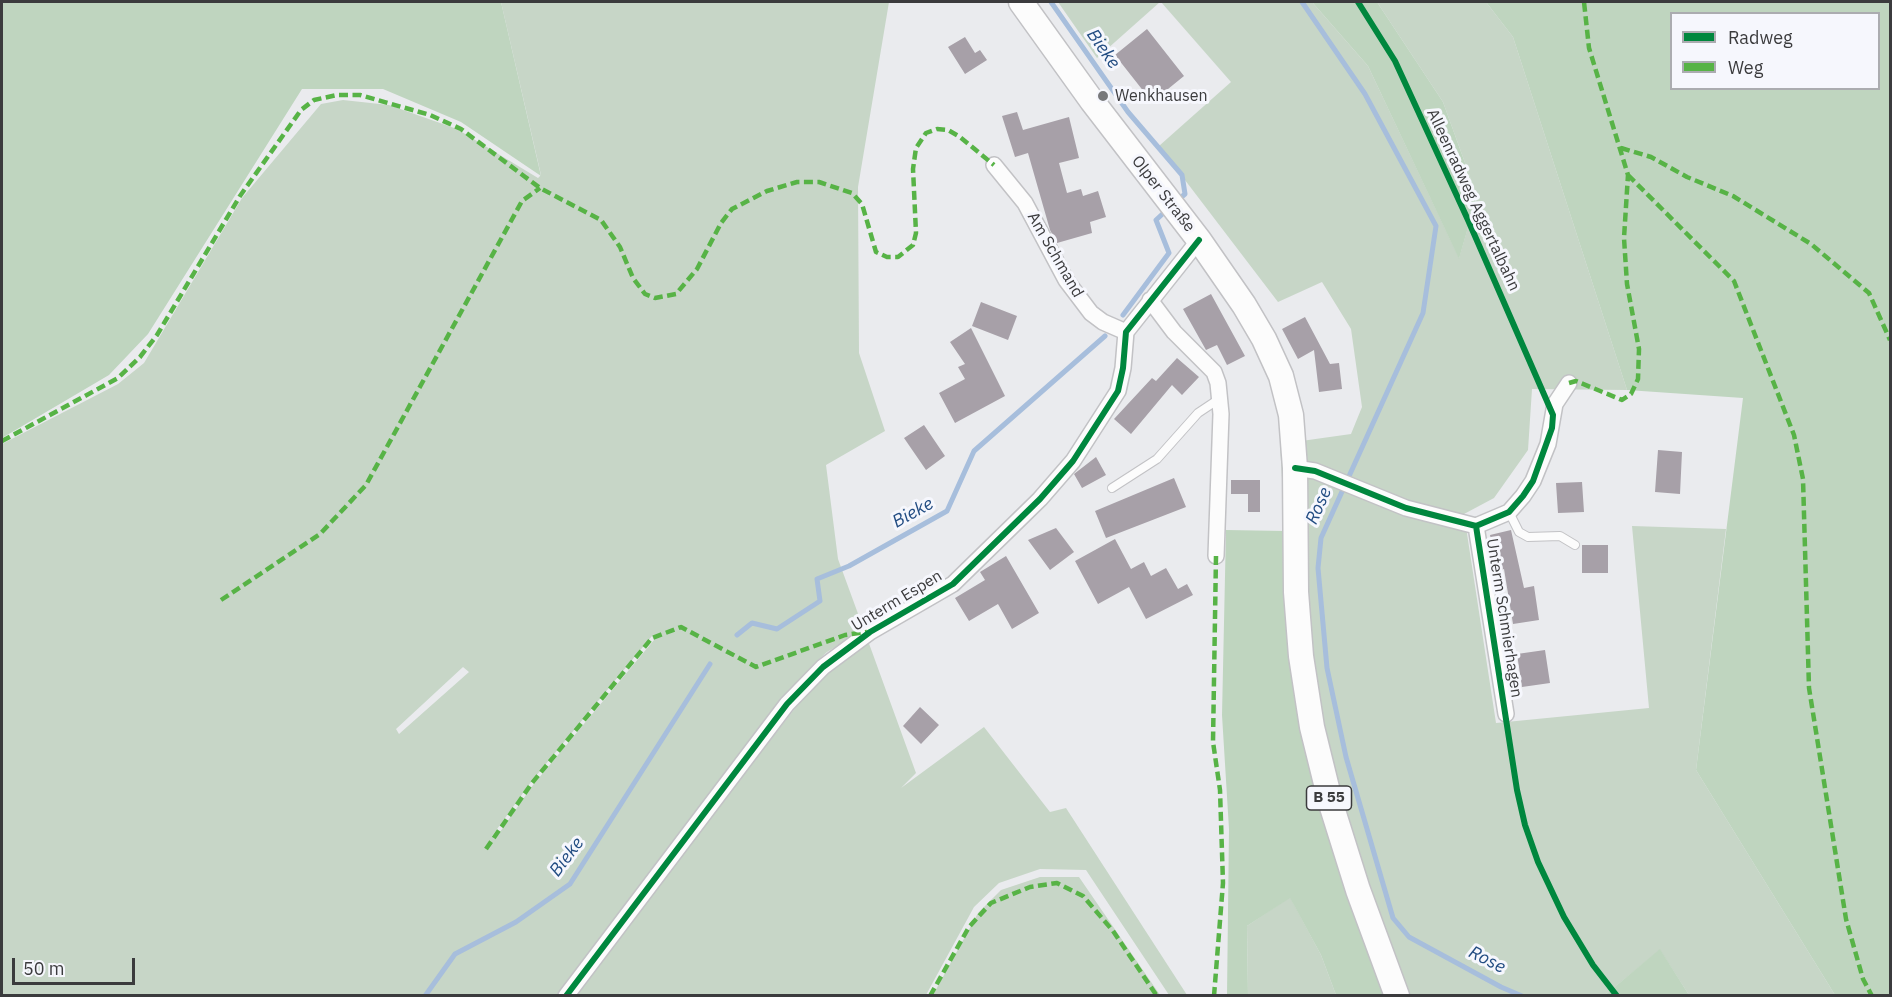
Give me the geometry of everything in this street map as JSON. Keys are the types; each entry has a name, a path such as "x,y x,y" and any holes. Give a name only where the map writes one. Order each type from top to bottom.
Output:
{"main road":[{"name":"Olper Straße","path":"1021,2 1199,240 1244,305 1281,376 1291,415 1294,468"},
{"name":"B 55","path":"1294,468 1296,592 1301,656 1312,726 1331,804 1351,868 1397,996"}],"street":[{"name":"Am Schmand","path":"994,165 1025,203 1066,280 1090,313 1103,322 1126,332"},
{"path":"1126,332 1199,240"},
{"path":"1150,300 1173,332 1214,372 1220,398 1216,556"},
{"name":"Unterm Espen","path":"566,996 787,704 823,667 870,632 952,584 1040,499 1073,460 1118,392 1126,332"},
{"name":"Unterm Schmierhagen","path":"1294,468 1329,476 1381,499 1476,526 1509,512 1533,481 1548,444 1552,415 1560,394 1569,383"},
{"name":"Unterm Schmierhagen","path":"1476,526 1506,714"}],"lane":[{"path":"1113,488 1157,459 1198,413 1220,398"},
{"path":"1509,512 1519,532 1528,537 1560,536 1575,545"}],"green space":[{"path":"2,2 501,2 541,176 461,122 383,89 302,89 148,334 109,375 2,438"},
{"path":"501,2 889,2 858,187 859,353 885,431 826,465 838,559 864,630 827,652 814,664 559,995 2,995 2,444 118,384 144,363 242,198 321,104 343,100 389,105 457,129 538,178 541,175","holes":["652,636 654,640 533,785 495,839 492,836 531,782","463,667 469,672 399,734 396,729"]},
{"path":"1058,2 1160,2 1097,58"},
{"path":"1161,2 1312,2 1368,66 1459,258 1477,196 1443,102 1377,2 1486,2 1513,37 1627,390 1532,389 1528,450 1494,498 1464,514 1496,723 1649,708 1632,526 1726,529 1696,770 1835,995 1689,995 1660,950 1605,995 1385,995 1328,830 1285,531 1280,444 1351,434 1362,407 1351,329 1322,282 1278,302 1159,146 1231,82"},
{"path":"1312,2 1377,2 1443,102 1477,196 1459,259 1368,66"},
{"path":"1486,2 1890,2 1890,995 1835,995 1696,770 1743,398 1627,390 1513,37"},
{"path":"1226,530 1285,531 1302,732 1385,995 1336,995 1321,955 1290,898 1247,926 1248,995 1227,995 1229,829 1222,715"},
{"path":"867,638 916,773 901,788 984,727 1050,812 1066,808 1187,995 1169,995 1086,870 1040,869 999,883 974,907 926,995 572,996 830,663"},
{"path":"1040,877 1079,877 1160,995 933,995 978,913 1001,890"},
{"path":"1290,897 1321,955 1336,995 1248,995 1247,926"},
{"path":"1660,949 1689,995 1605,995"}],"building":[{"path":"1147,29 1184,76 1152,102 1115,55"},
{"path":"965,37 975,53 980,50 987,60 965,74 948,47"},
{"path":"1017,112 1023,130 1069,117 1079,158 1059,163 1067,193 1081,189 1083,196 1098,191 1106,217 1090,222 1092,233 1057,243 1050,230 1028,153 1015,157 1002,116"},
{"path":"1211,294 1245,356 1227,365 1217,345 1206,350 1183,309"},
{"path":"981,302 1017,316 1008,340 972,326"},
{"path":"1305,317 1330,364 1339,363 1342,389 1319,392 1314,350 1298,359 1282,329"},
{"path":"971,328 1005,396 955,423 939,393 965,379 958,367 965,364 950,342"},
{"path":"1177,358 1199,377 1182,395 1172,385 1131,434 1114,419 1152,378 1156,381"},
{"path":"924,425 945,456 926,470 904,438"},
{"path":"1658,450 1682,452 1680,494 1655,492"},
{"path":"1096,457 1106,475 1082,488 1074,474"},
{"path":"1174,478 1186,507 1106,538 1095,511"},
{"path":"1231,480 1260,480 1260,512 1248,512 1248,494 1231,494"},
{"path":"1582,482 1584,512 1558,513 1556,483"},
{"path":"1056,528 1074,552 1050,570 1028,540"},
{"path":"1511,530 1524,588 1534,586 1539,620 1513,624 1504,569 1498,571 1490,535"},
{"path":"1115,539 1131,569 1144,562 1151,576 1166,568 1178,589 1187,584 1193,595 1146,619 1129,587 1098,604 1075,561"},
{"path":"1582,545 1608,545 1608,573 1582,573"},
{"path":"1006,556 1039,613 1012,629 998,604 969,621 955,598 985,580 980,572"},
{"path":"1545,650 1550,683 1522,687 1517,654"},
{"path":"920,707 939,725 921,744 903,726"}],"waterway":[{"name":"Bieke","path":"1051,2 1128,112 1182,175 1185,194 1178,200"},
{"name":"Rose","path":"1302,2 1365,94 1436,226 1423,313 1321,538 1318,568 1327,668 1346,757 1393,918 1409,937 1522,996"},
{"name":"Bieke","path":"1123,315 1169,253 1156,220 1169,208"},
{"name":"Bieke","path":"737,635 752,623 777,629 820,601 817,579 849,566 947,511 974,451 1105,336"},
{"name":"Bieke","path":"425,996 455,954 516,922 570,884 710,664"}],"marked path":[{"path":"1569,383 1576,381 1622,400 1631,394 1638,379 1639,349 1627,284 1624,238 1628,175 1589,48 1584,2"},
{"path":"2,441 118,378 140,357 157,335 240,196 301,110 314,100 337,95 360,95 430,115 461,129 540,188 601,220 620,247 633,278 645,294 655,298 676,294 697,269 721,223 732,209 767,191 797,182 819,182 852,193 862,204 876,252 887,257 898,257 913,245 916,233 913,169 916,148 926,133 937,129 948,130 994,165"},
{"path":"1621,148 1651,157 1687,177 1733,196 1811,244 1869,293 1890,340"},
{"path":"1628,175 1734,281 1794,435 1803,479 1809,688 1846,919 1863,979 1872,996"},
{"path":"221,600 320,534 366,485 522,201 540,188"},
{"path":"1214,996 1223,883 1220,790 1213,742 1216,556"},
{"path":"486,849 532,783 652,638 681,627 756,667 845,635 867,632"},
{"path":"930,996 969,927 991,903 1030,887 1057,883 1083,896 1113,931 1157,996"}],"cycle path":[{"name":"Alleenradweg Aggertalbahn","path":"1295,468 1315,471 1406,508 1476,526 1509,512 1523,496 1533,481 1552,428 1553,415 1468,220 1395,61 1358,2"},
{"path":"566,996 787,704 823,667 870,632 953,584 1040,499 1073,461 1118,391 1123,368 1126,332 1199,240"},
{"path":"1476,526 1517,790 1525,825 1538,862 1564,917 1593,965 1617,996"}],"place":[{"name":"Wenkhausen","path":"1103,96"}]}
